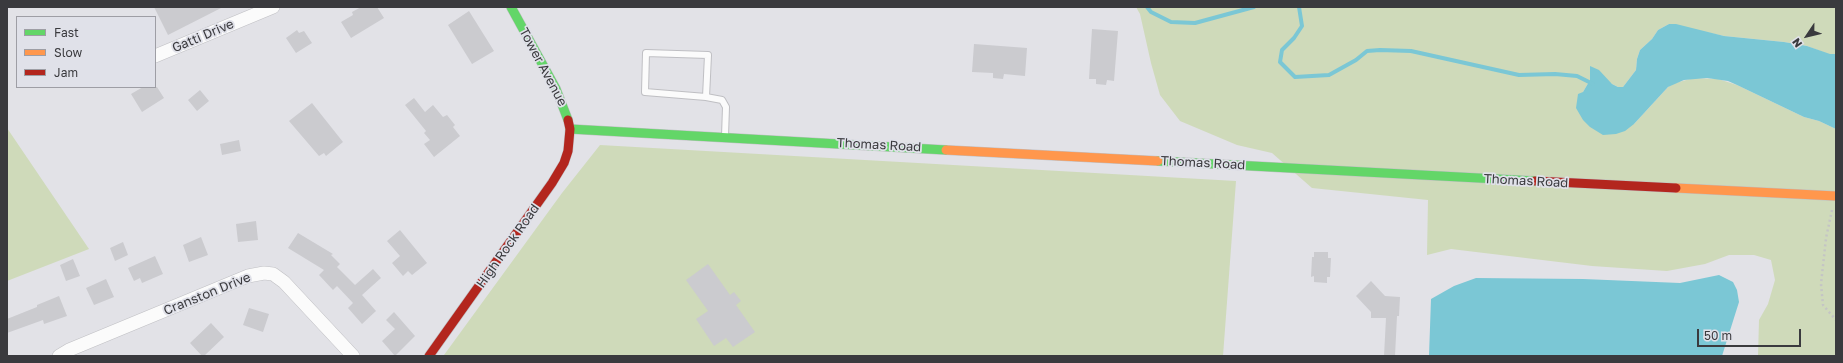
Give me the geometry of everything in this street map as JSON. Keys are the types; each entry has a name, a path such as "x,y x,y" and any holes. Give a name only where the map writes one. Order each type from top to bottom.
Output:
{"main road":[{"name":"Tower Avenue","path":"511,7 561,100 568,117 570,129"},
{"name":"Thomas Road","path":"570,129 1407,175 1834,196"},
{"name":"High Rock Road","path":"429,356 556,178 568,151 570,129"}],"street":[{"name":"Gatti Drive","path":"156,56 273,7"},
{"name":"Cranston Drive","path":"59,356 69,350 241,279 264,273 272,274 284,282 353,356"}],"lane":[{"path":"706,97 708,55 646,53 645,92 718,99 725,104 725,138"}],"path":[{"path":"1834,196 1832,213 1826,238 1821,284 1823,305 1836,320"}],"green space":[{"path":"1136,7 1836,7 1836,54 1828,54 1807,46 1784,42 1724,36 1669,24 1658,30 1652,39 1640,50 1636,70 1623,87 1618,87 1610,83 1590,80 1583,92 1634,124 1668,87 1675,83 1694,78 1718,79 1737,85 1804,117 1819,121 1836,129 1836,356 1758,356 1759,320 1768,304 1775,280 1771,260 1754,255 1729,255 1705,264 1667,271 1592,266 1451,249 1427,255 1428,200 1312,188 1272,153 1237,145 1180,121 1160,95 1140,14"},
{"path":"7,128 89,249 7,281"},
{"path":"600,145 1236,181 1223,356 444,355 562,193"}],"water":[{"path":"1669,24 1676,24 1724,36 1784,42 1807,46 1830,54 1836,54 1836,129 1819,121 1804,117 1728,81 1707,78 1684,80 1668,87 1634,124 1625,131 1616,134 1603,135 1590,127 1583,120 1576,108 1578,94 1583,92 1590,80 1590,66 1599,70 1612,84 1618,87 1623,87 1636,70 1640,50 1652,39 1658,30"},
{"path":"1719,275 1733,282 1737,290 1739,302 1722,356 1429,356 1431,299 1454,286 1476,278 1583,279 1680,283"}],"building":[{"path":"154,7 223,7 168,35"},
{"path":"361,7 377,7 384,18 351,38 341,22 353,15 352,12"},
{"path":"469,11 494,51 472,64 448,25"},
{"path":"1092,29 1118,31 1114,81 1107,80 1106,85 1096,84 1096,79 1089,79"},
{"path":"297,30 299,33 304,31 312,43 296,53 286,38"},
{"path":"974,44 1027,48 1025,76 1004,74 1003,79 993,78 993,73 972,72"},
{"path":"157,87 164,98 142,112 131,94 141,88"},
{"path":"200,90 209,101 197,111 188,100"},
{"path":"414,98 425,112 433,105 443,117 447,115 455,125 453,127 460,136 434,157 424,144 430,140 424,133 426,131 405,105"},
{"path":"312,103 343,142 326,156 324,153 319,156 289,121"},
{"path":"239,140 241,151 222,155 220,144"},
{"path":"256,221 258,240 238,242 236,224"},
{"path":"400,230 427,263 412,275 408,271 403,276 392,263 400,256 387,241"},
{"path":"298,233 333,254 331,255 340,264 337,267 355,285 373,269 381,278 362,295 376,311 362,324 348,308 353,303 337,286 333,290 319,275 324,270 288,248"},
{"path":"201,237 208,255 189,262 183,245"},
{"path":"123,242 128,255 115,261 110,248"},
{"path":"1314,252 1328,252 1328,258 1331,258 1330,277 1327,277 1327,283 1314,282 1314,276 1311,277 1312,257 1314,257"},
{"path":"155,256 163,274 142,283 140,278 134,281 128,268"},
{"path":"73,259 80,276 66,281 60,265"},
{"path":"708,264 730,295 734,292 741,301 736,305 755,332 733,347 726,338 714,346 696,319 708,311 686,280"},
{"path":"106,279 114,297 94,305 86,288"},
{"path":"1371,281 1385,296 1400,297 1399,316 1397,316 1395,356 1384,356 1386,318 1371,318 1371,312 1356,296"},
{"path":"59,296 67,316 44,324 43,320 7,333 7,319"},
{"path":"249,308 269,314 263,332 243,325"},
{"path":"394,312 415,336 395,356 382,341 395,329 386,320"},
{"path":"211,323 224,337 204,356 202,356 190,343"}],"waterway":[{"path":"1147,7 1151,12 1171,22 1195,23 1254,7"},
{"path":"1299,7 1302,26 1294,38 1282,50 1280,62 1295,77 1329,75 1356,60 1367,51 1380,50 1411,51 1519,75 1555,74 1577,76 1593,84"}],"traffic: fast":[{"path":"511,7 556,89 568,120"},
{"path":"570,129 946,150"},
{"path":"1158,161 1535,181"}],"traffic: slow":[{"path":"946,150 1158,161"},
{"path":"1676,188 1836,196"}],"traffic: jam":[{"path":"429,356 552,183 564,163 568,151 570,129 568,120"},
{"path":"1535,181 1676,188"}]}
